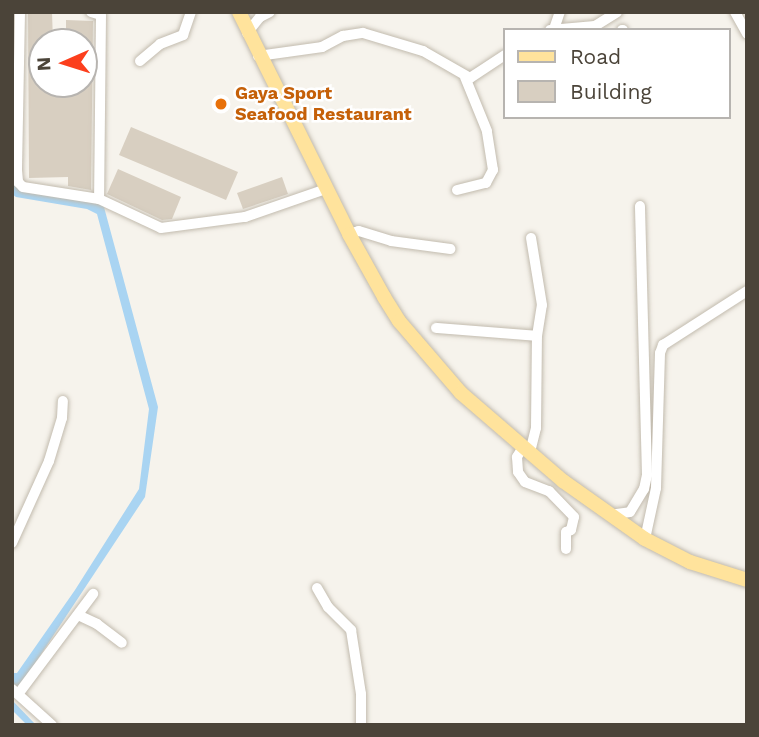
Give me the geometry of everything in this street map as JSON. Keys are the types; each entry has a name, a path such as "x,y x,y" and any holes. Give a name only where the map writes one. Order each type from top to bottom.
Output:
{"main road":[{"path":"239,12 258,56 349,234 399,321 461,393 609,515 645,539 690,562 747,580"}],"street":[{"path":"20,12 18,182 23,187 99,199 161,228 245,217 326,189"},
{"path":"91,12 102,15 99,199"},
{"path":"140,61 160,44 183,35 191,12"},
{"path":"247,33 260,18 270,12"},
{"path":"552,28 560,12"},
{"path":"566,28 595,26 617,12"},
{"path":"735,12 747,34"},
{"path":"258,56 322,47 343,36 363,33 423,51 465,77 473,78 504,56"},
{"path":"457,190 486,183 493,170 487,131 465,77"},
{"path":"609,515 630,512 644,489 647,475 640,206"},
{"path":"349,234 359,231 391,241 450,249"},
{"path":"531,238 542,304 537,336 536,428 526,449 517,457 519,472 526,482 549,491 574,517 571,530 566,532 566,549"},
{"path":"645,539 656,488 660,353 663,345 747,291"},
{"path":"436,328 537,336"},
{"path":"12,543 49,461 62,418 63,401"},
{"path":"317,588 328,607 351,630 360,685 361,725"},
{"path":"52,725 15,691 93,593"},
{"path":"78,615 97,624 122,643"}],"water":[{"path":"12,167 14,184 93,200 104,207 158,407 145,497 12,698 12,673 17,673 75,590 139,489 149,409 97,214 87,209 16,197 12,194"},
{"path":"12,700 36,725 27,725 12,710"}],"building":[{"path":"28,12 52,12 53,28 28,28"},
{"path":"66,20 93,21 93,28 66,28"},
{"path":"29,98 92,98 91,190 68,186 68,177 29,178"},
{"path":"131,127 238,172 226,200 119,155"},
{"path":"118,169 181,197 172,219 162,220 107,194"},
{"path":"282,177 288,194 243,209 237,193"}],"place":[{"name":"Gaya Sport Seafood Restaurant","path":"221,104"}]}
